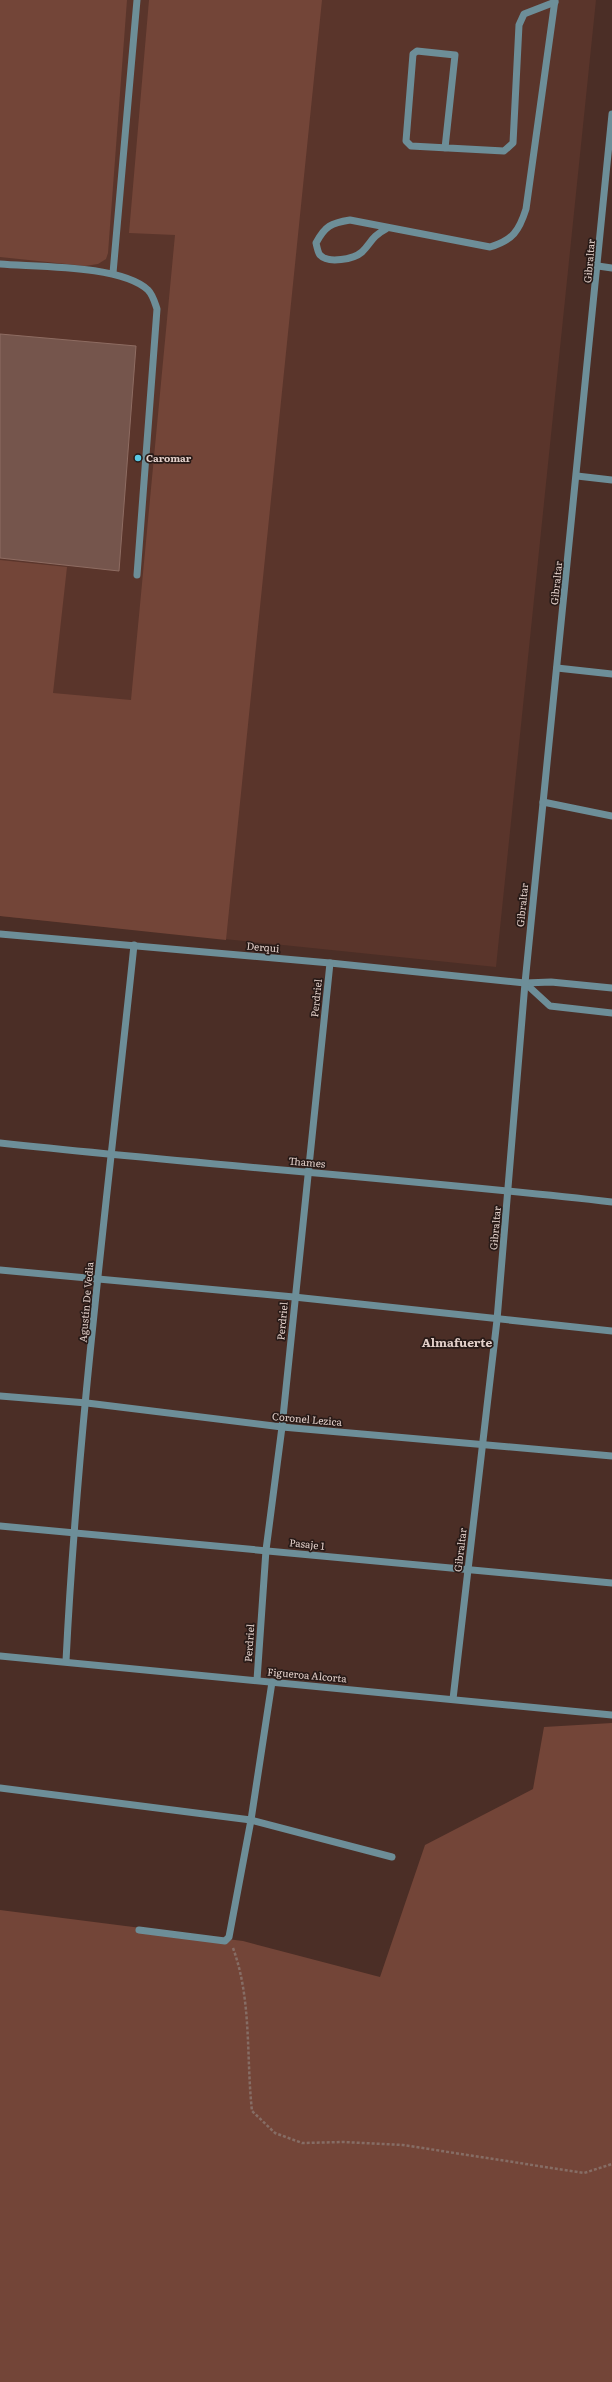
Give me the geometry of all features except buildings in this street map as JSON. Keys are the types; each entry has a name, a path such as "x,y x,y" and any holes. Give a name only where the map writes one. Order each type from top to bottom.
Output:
{"street":[{"path":"113,273 137,0"},
{"path":"445,148 455,55 417,51 413,54 406,141 411,146 445,148 504,151 513,143 519,24 524,14 555,1"},
{"path":"386,229 374,235 361,252 344,259 327,259 320,255 316,244 323,229 337,222 350,220 386,229 490,247 505,242 520,228 526,209 555,1"},
{"name":"Gibraltar","path":"453,1699 497,1320 524,983 577,476 612,114"},
{"path":"0,264 113,273 135,281 149,291 157,309 137,575"},
{"path":"598,266 612,268"},
{"path":"577,476 612,480"},
{"path":"557,668 612,674"},
{"path":"543,802 612,816"},
{"name":"Derqui","path":"0,934 134,945 524,983 550,982 612,988"},
{"name":"Agustín De Vedia","path":"66,1661 72,1533 87,1403 97,1279 112,1155 134,945"},
{"name":"Perdriel","path":"257,1680 266,1550 282,1427 294,1297 330,964"},
{"path":"524,983 550,1006 612,1013"},
{"name":"Thames","path":"0,1143 112,1155 508,1190 612,1202"},
{"path":"0,1270 294,1297 497,1320 612,1331"},
{"name":"Coronel Lezica","path":"0,1396 87,1403 282,1427 612,1456"},
{"name":"Pasaje 1","path":"0,1526 612,1583"},
{"name":"Figueroa Alcorta","path":"0,1656 66,1661 612,1715"},
{"path":"139,1930 218,1942 225,1941 229,1937 251,1820 272,1682"},
{"path":"0,1788 251,1820 392,1857"}],"path":[{"path":"229,1937 239,1966 246,2001 252,2111 275,2133 302,2143 403,2144 584,2173 612,2164"}],"shaded area":[{"path":"0,0 596,0 496,967 0,916"},
{"path":"0,0 127,0 108,253 106,259 98,264 85,266 0,257"},
{"name":"Caromar","path":"149,0 322,0 226,940 0,916 0,560 67,567 53,693 131,700 175,235 129,233"},
{"path":"612,1723 612,2382 0,2382 0,1910 243,1941 380,1977 425,1845 533,1789 544,1727"}],"place":[{"name":"Caromar","path":"138,458"}],"district":[{"name":"Almafuerte","path":"457,1343"}]}
